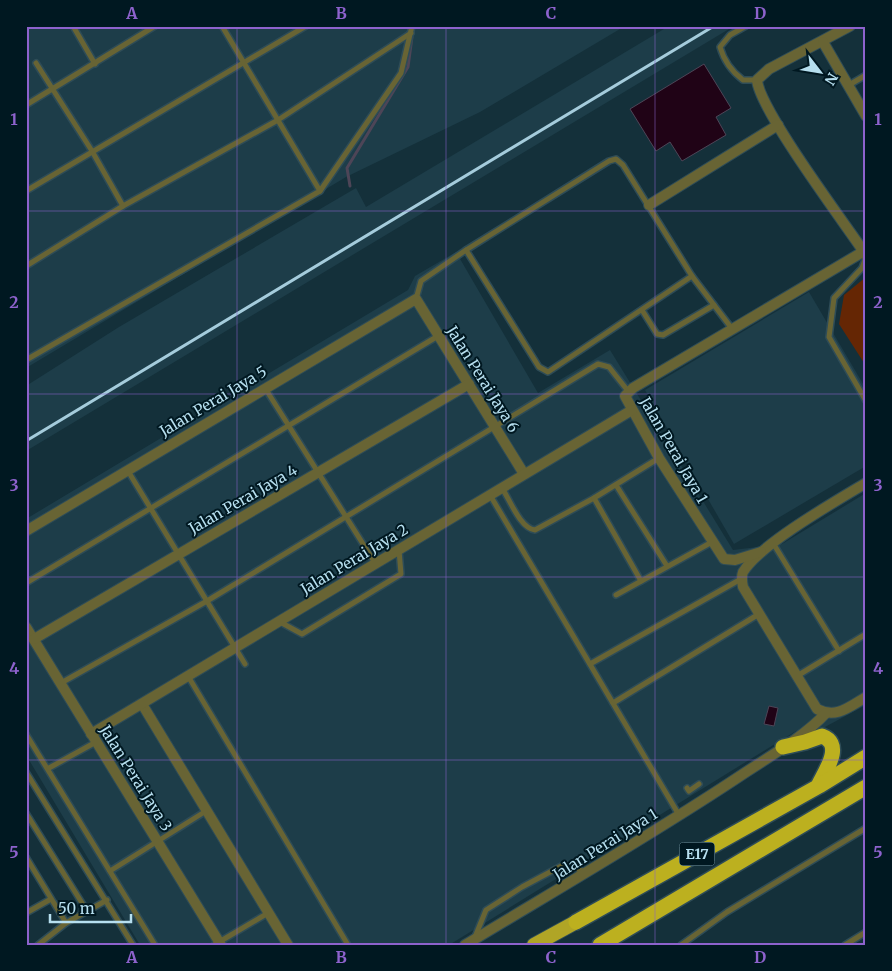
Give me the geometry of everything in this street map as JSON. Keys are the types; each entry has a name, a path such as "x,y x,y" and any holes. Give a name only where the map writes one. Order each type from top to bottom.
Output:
{"highway":[{"path":"783,747 822,736 829,738 833,744 833,753 819,786"},
{"name":"E17","path":"576,922 819,786 866,756"},
{"name":"E17","path":"600,945 740,859 866,787"},
{"path":"620,945 740,859"},
{"path":"534,945 576,922"}],"street":[{"path":"850,26 769,69 757,80 758,88 778,125 865,251"},
{"path":"823,42 866,116"},
{"path":"649,205 778,125"},
{"name":"Jalan Perai Jaya 1","path":"761,552 735,560 724,559 659,458 625,396 628,391 865,251"},
{"name":"Jalan Perai Jaya 6","path":"416,299 524,474"},
{"name":"Jalan Perai Jaya 5","path":"26,530 416,299"},
{"name":"Jalan Perai Jaya 4","path":"34,639 469,384"},
{"name":"Jalan Perai Jaya 2","path":"94,738 142,704 632,410"},
{"path":"864,486 761,552 743,572 742,579 743,587 817,709 834,714 866,697"},
{"name":"Jalan Perai Jaya 3","path":"26,627 218,944"},
{"path":"142,704 288,945"},
{"name":"Jalan Perai Jaya 1","path":"465,945 679,815 783,747 826,713"}],"lane":[{"path":"73,26 95,64"},
{"path":"26,105 156,26"},
{"path":"222,26 320,191"},
{"path":"26,190 306,26"},
{"path":"746,26 730,35 720,47 728,66 736,75 743,80 757,80"},
{"path":"26,266 123,206 278,120 412,29"},
{"path":"26,360 320,191 401,73 412,29"},
{"path":"36,63 92,151 123,206"},
{"path":"848,85 866,74"},
{"path":"416,299 421,281 466,250 609,161 616,159 623,165 649,205 692,276 733,330"},
{"path":"466,250 539,367 548,372 692,276"},
{"path":"865,251 865,260 862,268 834,298 829,337 866,401"},
{"path":"642,310 657,334 664,336 714,305"},
{"path":"26,583 439,335"},
{"path":"61,683 207,601 598,364 609,367 628,391"},
{"path":"265,387 376,564"},
{"path":"502,488 524,524 530,529 535,530 594,498 659,458"},
{"path":"128,471 246,664"},
{"path":"616,485 667,566"},
{"path":"490,495 679,815"},
{"path":"594,498 641,581"},
{"path":"616,594 712,542"},
{"path":"773,543 839,651"},
{"path":"280,621 302,634 401,574 399,550"},
{"path":"590,664 742,579"},
{"path":"613,702 759,614"},
{"path":"798,676 866,634"},
{"path":"188,676 348,945"},
{"path":"26,734 155,945"},
{"path":"48,768 94,738"},
{"path":"26,772 107,900 133,945"},
{"path":"687,788 689,790 699,784"},
{"path":"110,870 207,811"},
{"path":"26,813 87,911"},
{"path":"681,945 727,912 866,828"},
{"path":"26,857 66,923"},
{"path":"474,939 486,910 522,886 565,864 588,872"},
{"path":"26,913 51,899"},
{"path":"38,945 66,923 107,900"},
{"path":"218,944 268,913"},
{"path":"845,945 866,932"}],"shaded area":[{"path":"26,26 625,26 480,112 346,177 26,368"},
{"path":"669,26 734,26 26,451 26,386 119,327 356,188 366,207"},
{"path":"704,64 731,108 716,117 726,135 682,161 670,142 656,151 630,109"},
{"path":"456,252 538,393 610,350 733,550 782,544 866,493 866,705 823,728 796,731 449,945 140,945 26,755 26,519 408,290 415,276"},
{"path":"866,277 866,366 839,324 844,295"},
{"path":"809,292 866,389 866,466 734,544 645,390"},
{"path":"769,706 778,708 774,726 764,724"}],"waterway":[{"path":"350,186 347,168 408,67 412,37"}],"railway":[{"path":"26,441 714,26"}]}
